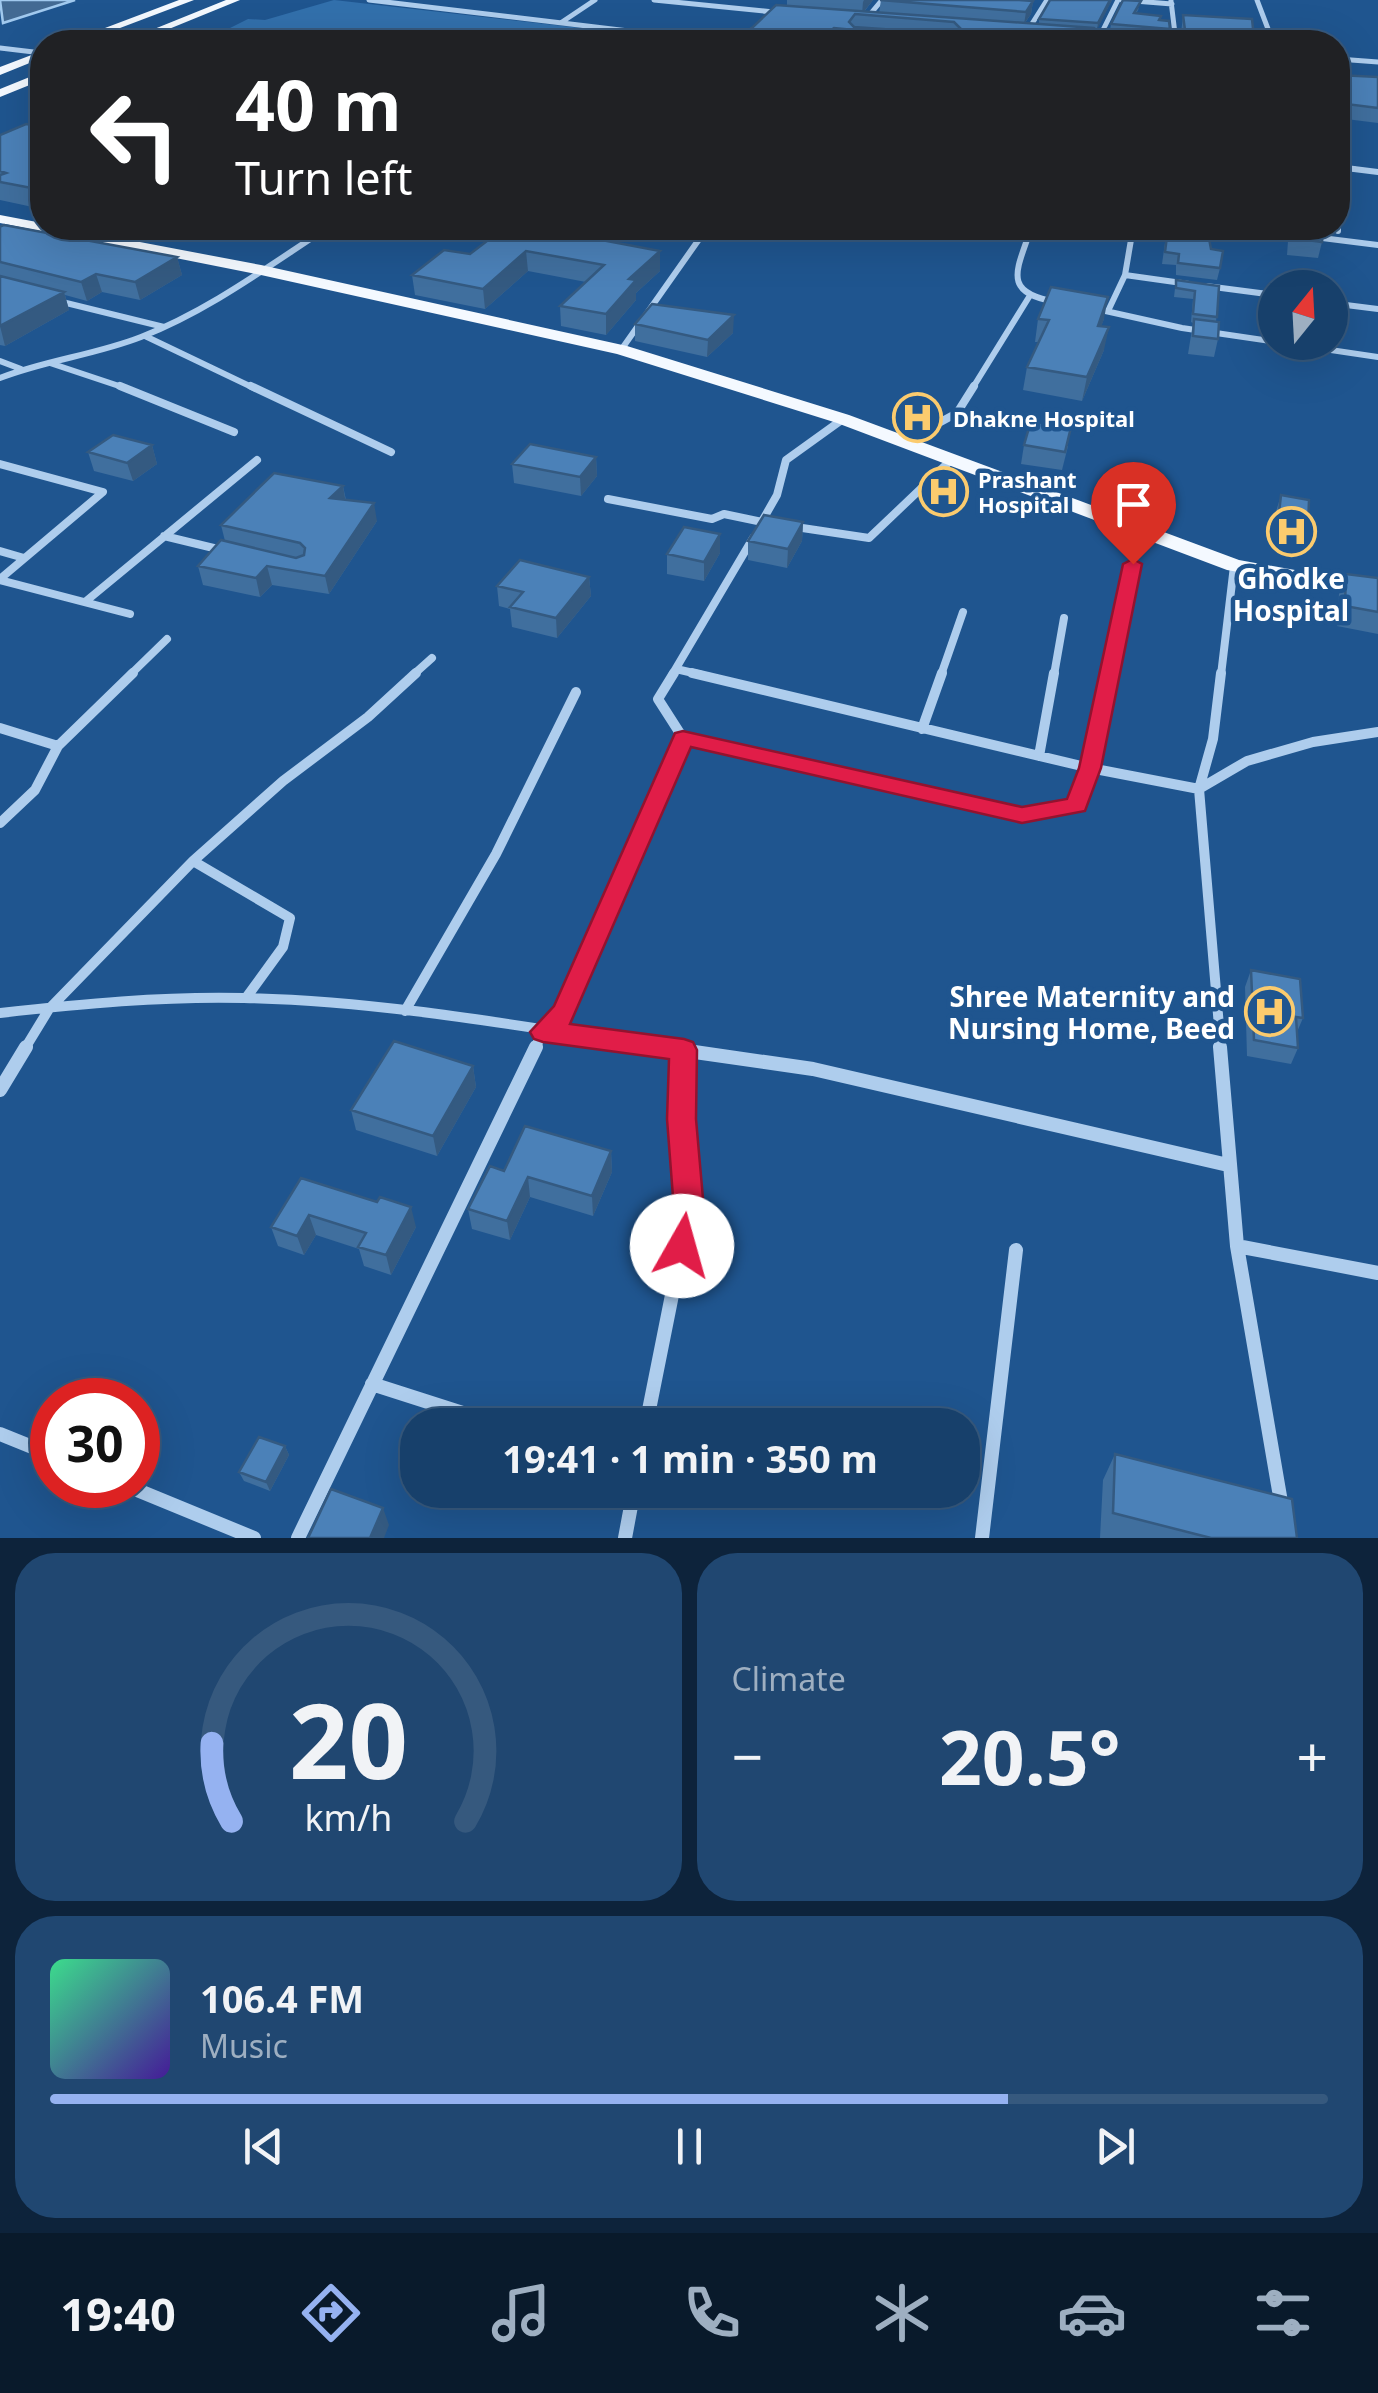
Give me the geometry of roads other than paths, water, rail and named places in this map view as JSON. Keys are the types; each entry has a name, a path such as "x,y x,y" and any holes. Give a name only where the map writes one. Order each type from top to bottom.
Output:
{"main road":[{"path":"107,30 189,0"},
{"path":"159,30 235,0"},
{"path":"0,71 30,58"},
{"path":"0,93 30,81"},
{"path":"0,220 30,226"},
{"path":"104,240 261,270 621,350 844,420 1234,566 1378,591"}],"street":[{"path":"369,0 621,30"},
{"path":"562,23 595,0"},
{"path":"654,0 786,13"},
{"path":"766,11 776,0"},
{"path":"857,30 882,0"},
{"path":"1011,29 1028,30 1046,0"},
{"path":"1104,30 1120,0 1172,2 1175,30"},
{"path":"1257,0 1268,30"},
{"path":"845,19 886,20"},
{"path":"0,48 30,52"},
{"path":"1350,60 1378,62"},
{"path":"1350,169 1378,172"},
{"path":"0,378 145,336 223,297 308,240"},
{"path":"621,350 699,240"},
{"path":"1027,240 1016,274 1020,290 1030,297 1061,302"},
{"path":"1108,311 1125,275 1131,240"},
{"path":"1337,240 1378,245"},
{"path":"1125,275 1258,293"},
{"path":"36,295 164,327"},
{"path":"904,442 957,413 1030,297"},
{"path":"1348,305 1378,309"},
{"path":"1077,306 1182,328 1378,357"},
{"path":"145,336 391,452"},
{"path":"0,362 21,369"},
{"path":"49,362 132,390 234,432"},
{"path":"844,420 786,460 777,496 658,700 683,738 1022,815 1076,805 1090,768 1140,531"},
{"path":"85,602 258,460"},
{"path":"608,499 712,518 724,514 869,538 951,460"},
{"path":"0,464 102,492 0,580"},
{"path":"164,536 233,553"},
{"path":"0,552 24,558"},
{"path":"1234,566 1213,739 1199,789 1237,1246 1285,1524"},
{"path":"0,580 130,614"},
{"path":"922,729 963,612"},
{"path":"1039,756 1064,618"},
{"path":"0,823 34,790 58,746 166,639"},
{"path":"0,1090 49,1009 193,861 283,781 368,717 432,658"},
{"path":"676,668 1090,768 1199,789 1247,761 1313,742 1378,732"},
{"path":"405,1011 480,890 528,800 576,692"},
{"path":"0,728 58,746"},
{"path":"298,1538 543,1032 564,1012 683,738"},
{"path":"193,861 290,918 283,947 246,998"},
{"path":"0,1014 118,1000 246,998 405,1011 812,1069 1228,1165"},
{"path":"649,1408 689,1210 681,1119 684,1050"},
{"path":"1237,1246 1378,1273"},
{"path":"982,1538 1016,1250"},
{"path":"372,1384 447,1408"},
{"path":"0,1434 30,1447"},
{"path":"160,1500 254,1538"},
{"path":"626,1538 631,1508"}],"place":[{"name":"Dhakne Hospital","path":"918,418"},
{"name":"Prashant Hospital","path":"943,492"},
{"name":"Ghodke Hospital","path":"1291,531"},
{"name":"Shree Maternity and Nursing Home, Beed","path":"1270,1012"}]}
